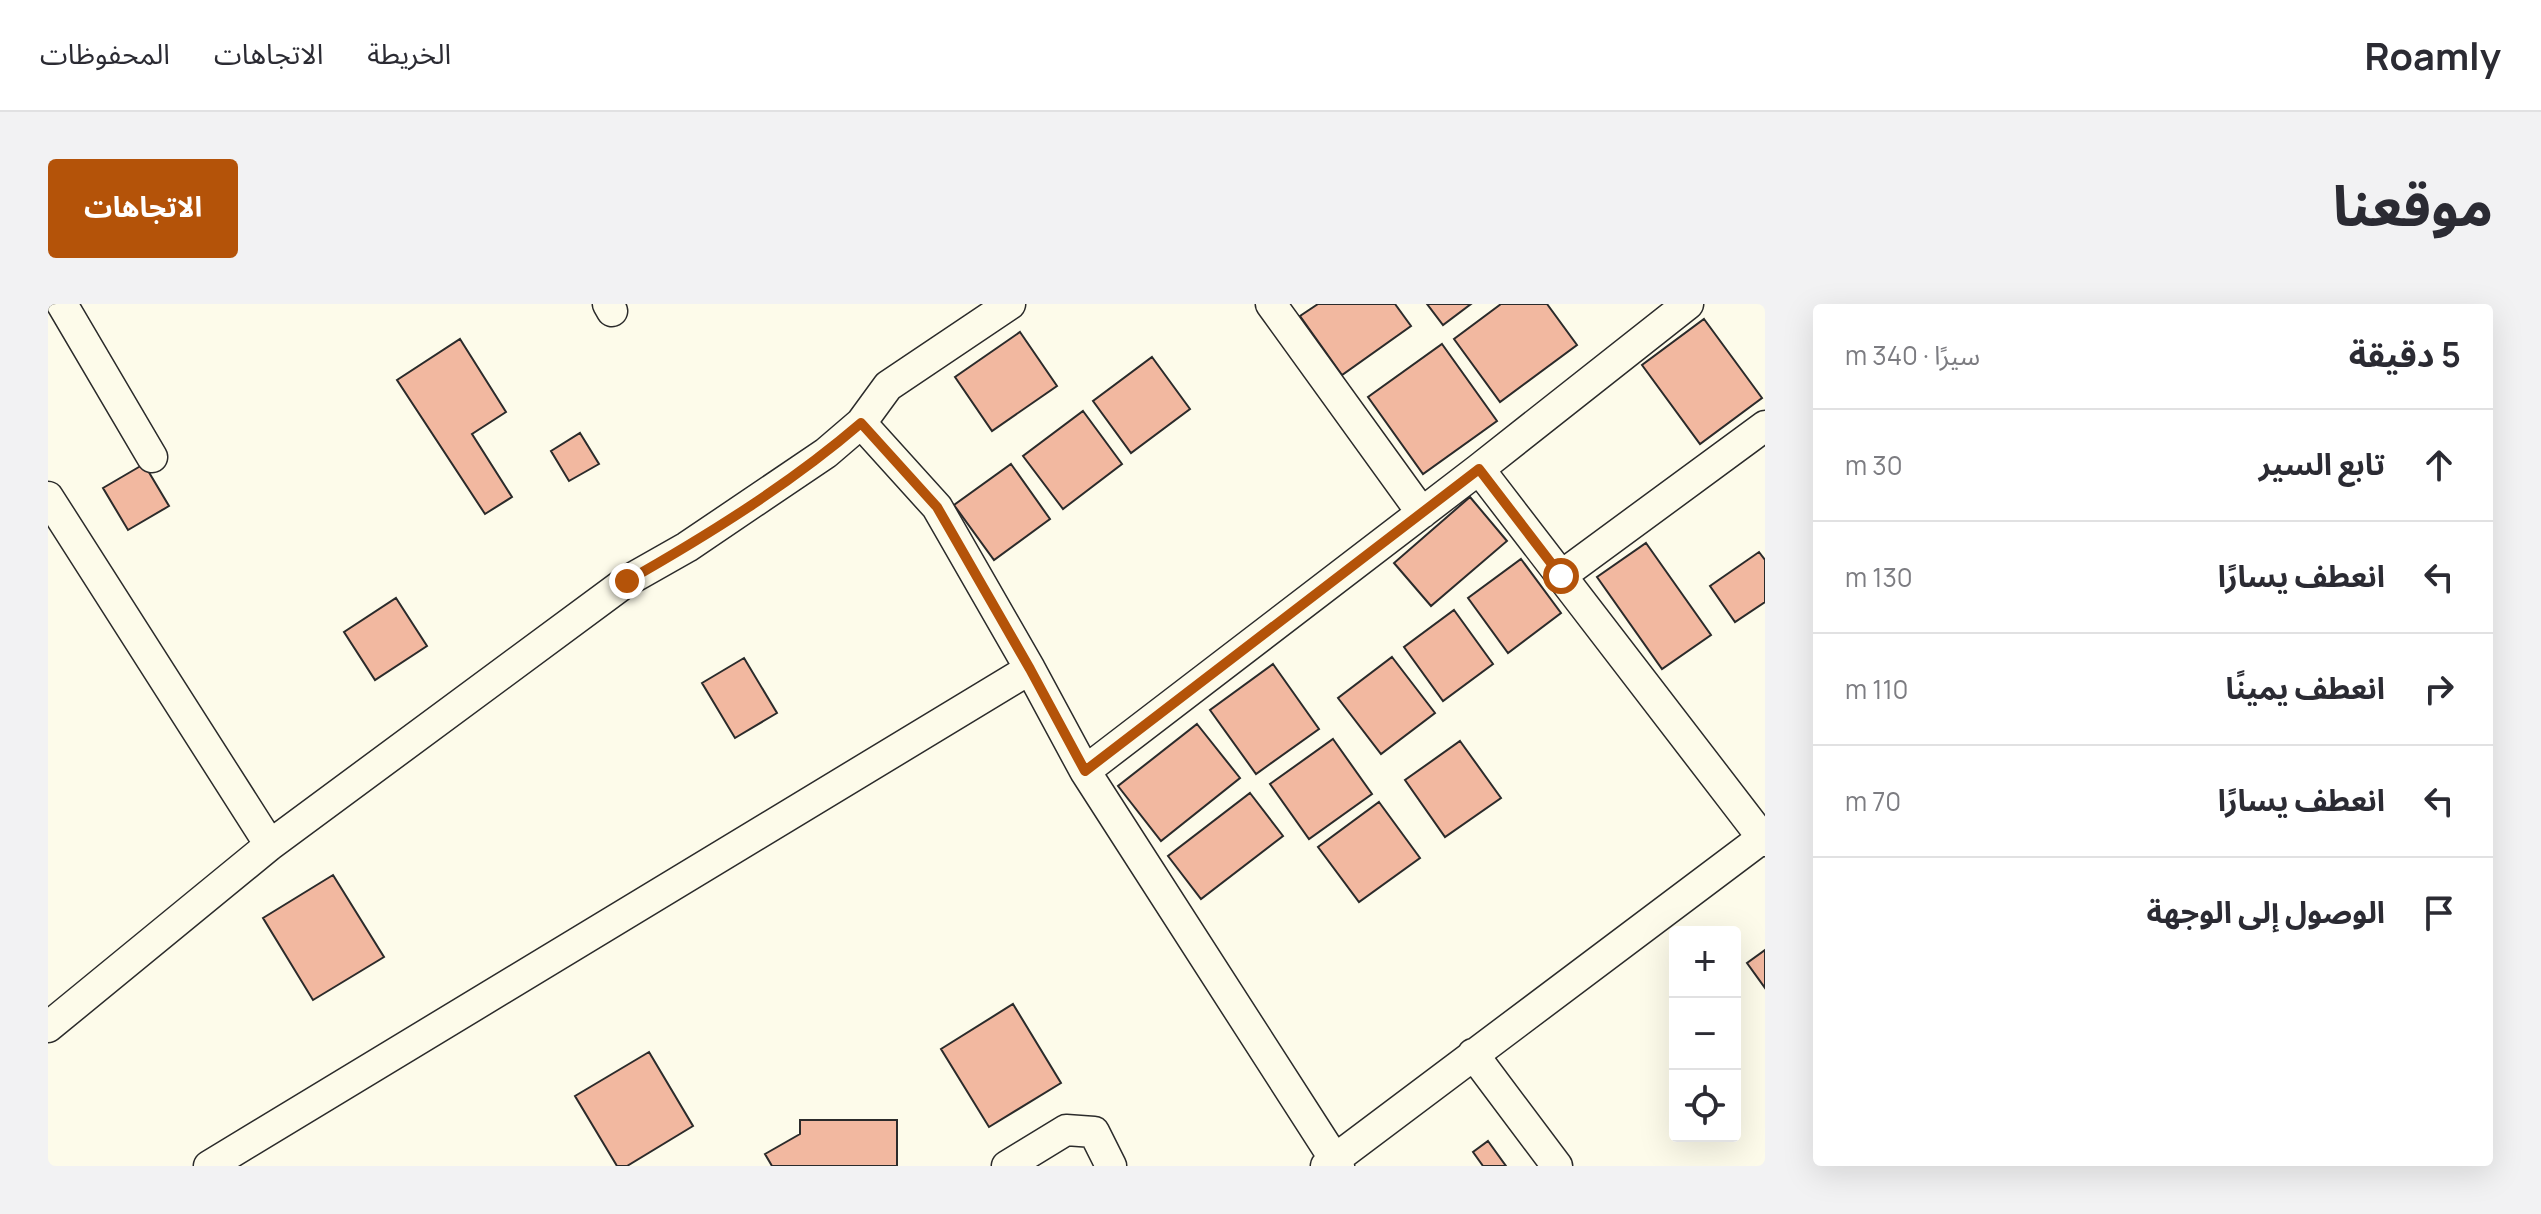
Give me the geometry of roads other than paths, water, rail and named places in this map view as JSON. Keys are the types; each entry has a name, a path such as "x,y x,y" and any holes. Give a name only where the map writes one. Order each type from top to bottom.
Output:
{"street":[{"path":"62,304 152,457"},
{"path":"48,1027 270,845 627,581 687,547 826,453 861,423 888,386 1010,304"},
{"path":"1271,304 1422,513"},
{"path":"1085,771 1479,469 1688,304"},
{"path":"861,423 937,507 1085,771 1333,1164 1473,1054 1764,838 1479,469"},
{"path":"1561,576 1765,426"},
{"path":"48,497 270,845"},
{"path":"209,1166 1030,669"},
{"path":"1473,1054 1557,1166"},
{"path":"1007,1166 1066,1130 1094,1132 1111,1166"}]}
